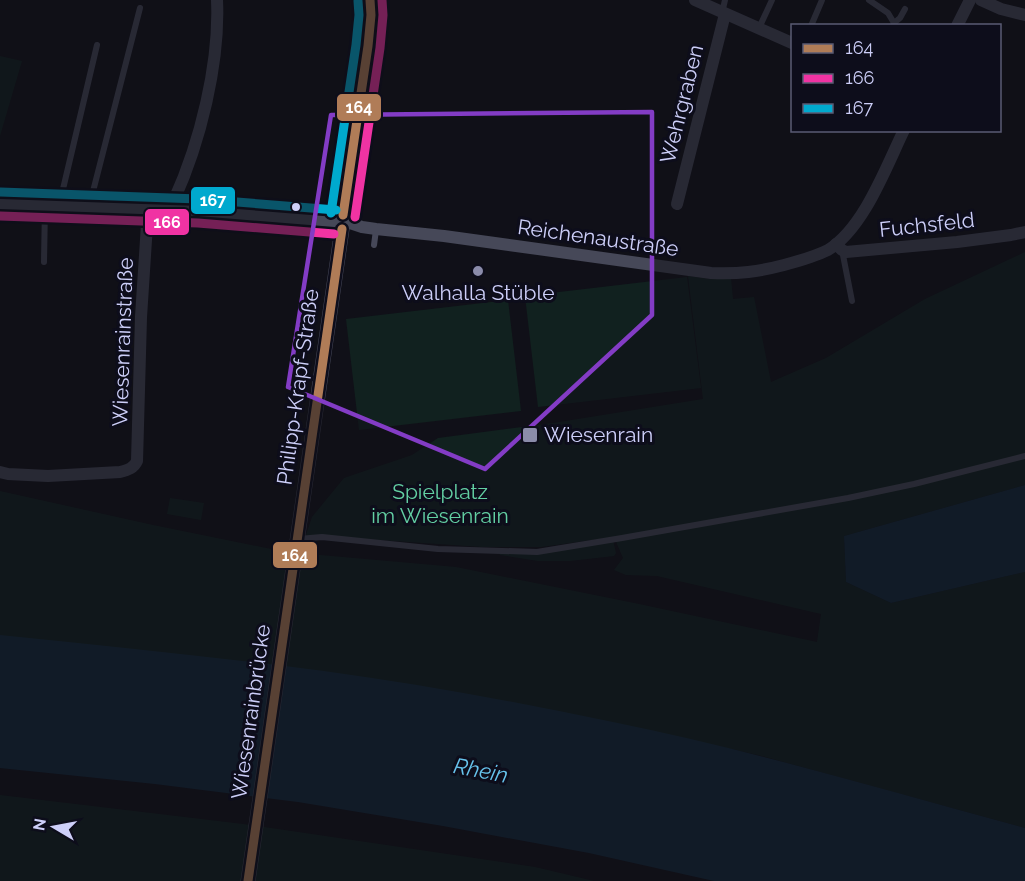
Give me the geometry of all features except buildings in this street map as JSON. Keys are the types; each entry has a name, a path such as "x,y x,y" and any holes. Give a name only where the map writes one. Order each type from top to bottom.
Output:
{"street":[{"path":"172,210 205,105 215,44 217,0"},
{"name":"Philipp-Krapf-Straße","path":"296,544 368,46 370,0"},
{"path":"695,0 724,9 759,29 791,43"},
{"path":"958,24 970,0"},
{"path":"981,0 1001,9 1025,15"},
{"name":"Wehrgraben","path":"677,204 724,9"},
{"path":"839,247 868,204 903,132"},
{"name":"Reichenaustraße","path":"0,204 172,210 343,222 376,229 444,236 723,274 752,272 808,259 839,247"},
{"name":"Wiesenrainstraße","path":"0,472 48,476 120,472 136,465 141,317 148,209"},
{"name":"Fuchsfeld","path":"839,247 846,252 948,243 1025,232"},
{"name":"Wiesenrainbrücke","path":"248,881 296,544"}],"lane":[{"path":"759,29 772,0"},
{"path":"812,24 822,0"},
{"path":"869,0 888,13 894,24 905,9"},
{"path":"89,207 140,8"},
{"path":"59,206 97,45"},
{"path":"44,262 45,205"},
{"path":"374,245 376,229"},
{"path":"839,247 852,301"},
{"path":"296,544 322,537 438,549 537,552 848,498 1025,456"},
{"path":"296,544 322,543"}],"highlighted area":[{"path":"652,112 652,315 485,469 288,387 331,115"}],"green space":[{"path":"0,56 22,61 0,136"},
{"name":"Spielplatz im Wiesenrain","path":"1025,252 1025,485 844,536 846,582 891,603 1025,572 1025,828 758,755 576,715 0,636 0,491 286,552 456,567 817,642 821,614 657,576 626,575 614,570 623,558 614,537 541,547 482,547 306,535 312,517 344,478 412,455 438,438 553,423 703,399 688,276 709,279 731,278 733,299 754,297 771,382 826,358 925,299"},
{"path":"687,277 701,388 538,407 525,296"},
{"path":"508,300 521,411 359,430 346,319"},
{"path":"170,498 204,503 201,520 167,514"},
{"path":"613,540 616,553 614,556 570,561 538,561 500,555 499,551 537,552"},
{"path":"0,795 243,824 535,867 594,881 0,881"}],"water":[{"path":"1025,485 1025,572 891,603 846,582 844,536"},
{"name":"Rhein","path":"0,635 243,661 397,682 541,707 717,745 1025,828 1025,881 714,881 589,853 298,802 0,768"}],"transit line":[{"name":"164","path":"343,215 368,46 370,0"},
{"name":"166","path":"355,217 380,48 382,0"},
{"name":"167","path":"331,213 356,45 358,1"},
{"name":"167","path":"0,192 199,199 336,210"},
{"name":"166","path":"0,216 198,223 334,234"},
{"name":"164","path":"248,881 342,229"}],"place":[{"name":"Walhalla Stüble","path":"478,271"},
{"name":"Wiesenrain","path":"530,435"}]}
